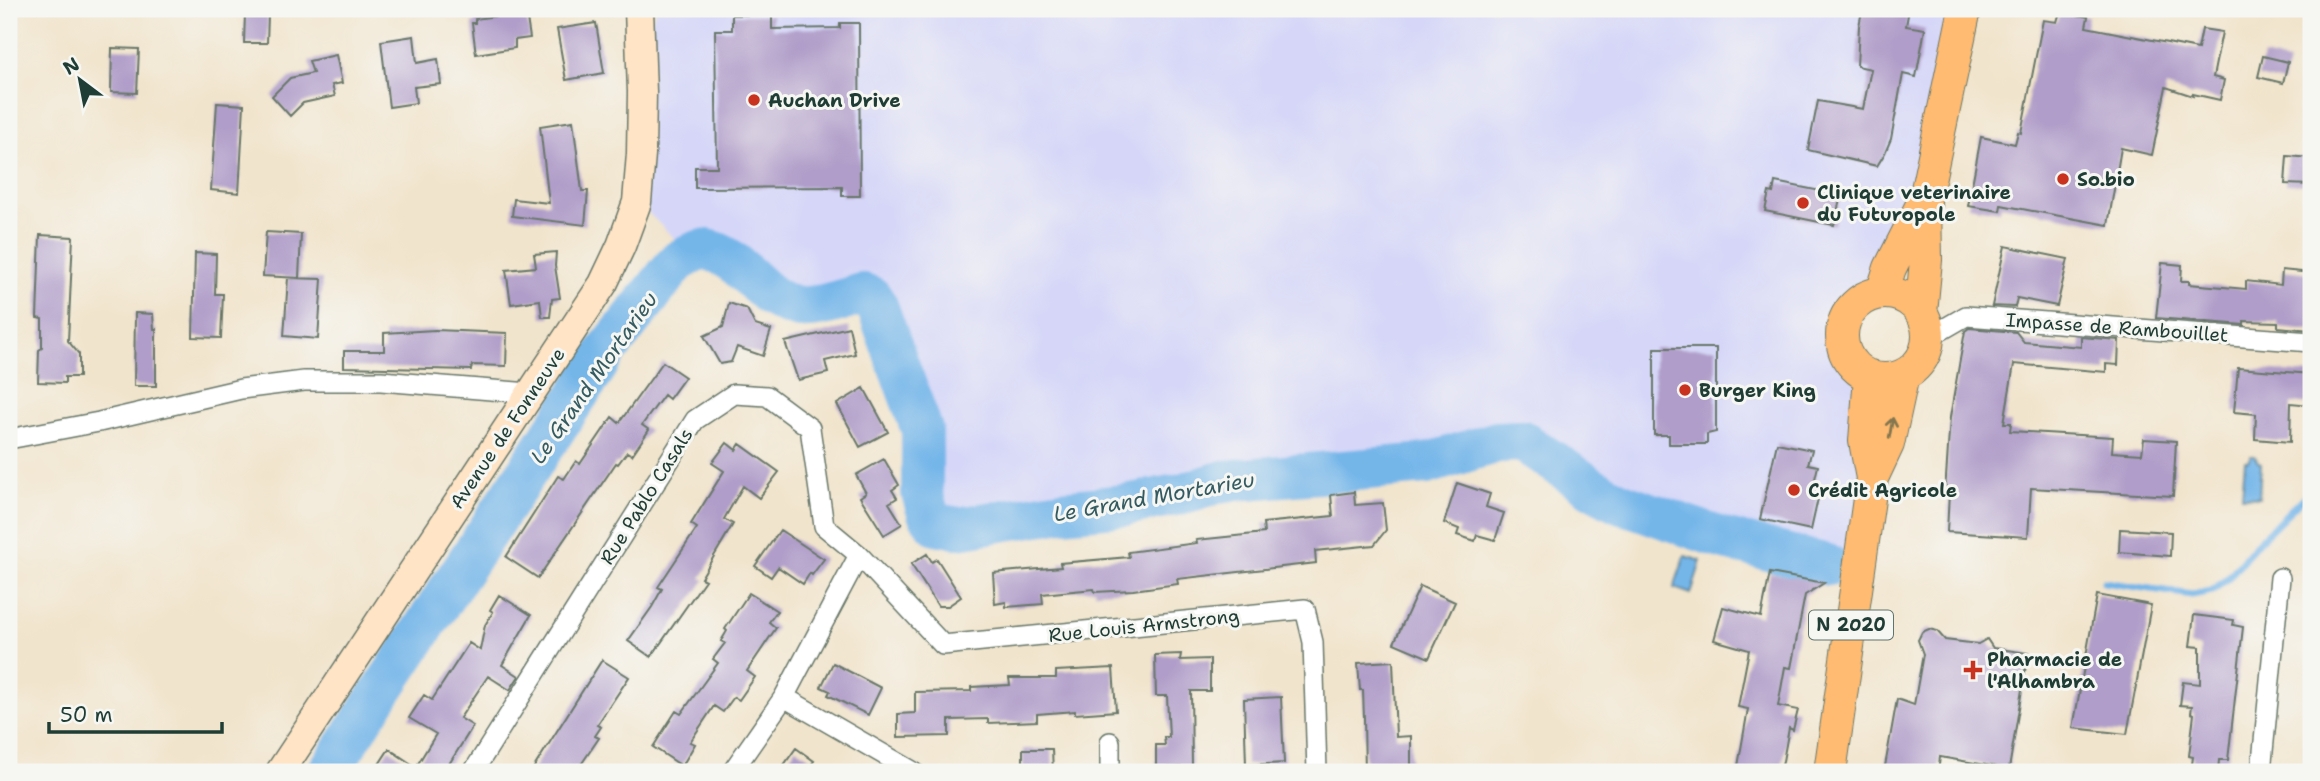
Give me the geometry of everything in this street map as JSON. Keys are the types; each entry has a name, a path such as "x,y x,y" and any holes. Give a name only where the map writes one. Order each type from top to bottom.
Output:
{"main road":[{"path":"1924,325 1905,298 1894,293 1882,293 1860,300 1849,312 1843,325 1843,348 1849,360 1860,371 1881,379 1903,375 1913,369 1926,349 1925,199 1965,9"},
{"path":"1882,293 1890,268 1925,199"},
{"name":"N 2020","path":"1830,772 1872,478 1888,444 1903,375"},
{"name":"N 2020","path":"1870,376 1865,441 1872,478"}],"street":[{"name":"Avenue de Fonneuve","path":"280,772 603,284 621,246 637,202 641,154 639,9"},
{"name":"Avenue de Fonneuve","path":"640,52 656,9"},
{"name":"Impasse de Rambouillet","path":"1924,325 1966,316 2311,342"},
{"path":"14,438 99,422 241,389 304,381 381,382 529,393"},
{"name":"Rue Pablo Casals","path":"472,772 695,420 734,394 767,397 810,428 824,526 859,555"},
{"path":"732,772 784,697 859,555"},
{"name":"Rue Louis Armstrong","path":"859,555 943,645 1305,609 1313,642 1317,772"},
{"path":"2261,772 2280,578"},
{"path":"784,697 914,772"},
{"path":"1110,742 1110,772"}],"shaded area":[{"path":"656,9 1965,9 1925,199 1871,295 1854,306 1843,325 1843,348 1849,360 1860,371 1859,572 1724,539 1619,502 1522,441 1497,442 1427,464 1224,481 1181,494 1110,507 1062,511 958,528 936,524 928,513 922,493 922,430 877,306 871,298 863,294 806,308 780,303 725,258 707,250 690,254 637,202 640,52"}],"water":[{"path":"2255,456 2261,463 2259,497 2242,496 2245,461"},
{"path":"1685,556 1701,561 1691,594 1674,588"}],"building":[{"path":"1877,9 1909,9 1906,26 1925,29 1916,77 1903,74 1891,139 1877,166 1808,150 1818,101 1863,109 1871,69 1857,66 1859,26 1862,11 1876,13"},
{"path":"526,12 530,38 515,40 515,48 476,54 472,23 475,23 475,19"},
{"path":"2060,12 2088,17 2086,27 2198,49 2202,29 2222,32 2213,77 2224,80 2220,100 2193,96 2166,87 2152,155 2121,148 2108,225 2001,205 2000,211 1968,206 1981,137 2015,144 2018,132 2021,133 2043,20 2057,22"},
{"path":"245,14 268,15 267,43 244,43"},
{"path":"732,15 772,15 772,29 840,28 840,23 859,23 860,196 842,196 842,187 695,188 695,167 717,167 715,30 732,30"},
{"path":"596,23 604,73 566,80 557,29"},
{"path":"414,36 417,63 438,59 441,84 414,87 416,103 389,107 381,41"},
{"path":"112,48 139,49 137,93 111,92"},
{"path":"336,55 342,83 332,85 335,96 303,103 290,116 272,96 290,78 313,73 309,61"},
{"path":"2263,56 2288,62 2283,83 2258,77"},
{"path":"217,103 244,105 239,193 211,190"},
{"path":"573,121 582,191 588,191 585,225 512,216 514,199 549,203 540,126"},
{"path":"2287,156 2311,158 2311,185 2285,184"},
{"name":"Clinique veterinaire du Futuropole","path":"1775,182 1841,195 1834,225 1765,211 1769,192 1773,193"},
{"path":"266,232 301,234 299,278 263,276"},
{"path":"40,235 73,237 68,341 79,354 79,377 65,377 65,383 38,382 39,350 42,348 42,319 37,318"},
{"path":"2005,246 2068,259 2057,306 2017,298 2015,307 1992,306"},
{"path":"556,252 555,266 560,298 552,299 550,317 542,317 540,300 511,304 506,270 536,267 534,254"},
{"path":"195,253 216,254 215,294 223,294 221,338 193,337"},
{"path":"2162,263 2182,265 2181,281 2189,281 2189,284 2246,289 2246,281 2281,285 2282,270 2311,273 2311,330 2278,327 2278,322 2244,321 2244,325 2156,318"},
{"path":"288,278 322,279 318,339 284,336"},
{"path":"729,303 747,309 755,325 771,330 763,356 737,347 731,362 720,364 704,336 723,327"},
{"path":"135,313 153,314 156,329 156,386 134,386"},
{"path":"849,327 855,354 825,361 828,373 798,380 785,342"},
{"path":"1969,328 2016,332 2024,342 2081,347 2081,337 2119,340 2118,365 2106,364 2106,372 2014,364 2004,423 2011,423 2010,431 2113,437 2112,452 2142,454 2144,439 2176,441 2173,496 2031,488 2028,537 1947,532 1949,493 1945,493 1950,417 1965,331"},
{"path":"435,330 507,333 506,366 472,365 471,370 344,367 344,351 384,351 384,333"},
{"name":"Burger King","path":"1654,348 1716,348 1716,432 1707,434 1707,444 1669,444 1669,435 1654,435"},
{"path":"663,362 685,377 669,399 664,395 642,425 649,430 632,455 627,452 618,464 616,463 538,578 506,557 558,476 564,479 576,461 580,464 612,417 619,423"},
{"path":"2238,368 2311,374 2311,405 2291,403 2290,442 2255,439 2256,414 2234,412"},
{"path":"864,388 888,432 860,447 837,404"},
{"path":"727,443 736,450 740,444 779,472 759,498 743,486 724,519 733,524 701,578 705,580 651,657 628,641 652,607 662,589 658,587 697,528 691,524 724,471 712,463"},
{"name":"Crédit Agricole","path":"1777,443 1812,450 1808,464 1818,466 1814,483 1821,485 1811,530 1760,519"},
{"path":"884,459 899,485 892,490 897,498 889,503 902,524 884,535 860,497 866,493 856,475"},
{"path":"1457,483 1490,494 1486,507 1504,513 1495,540 1477,535 1475,541 1457,535 1459,529 1444,523"},
{"path":"1354,492 1355,505 1383,503 1386,530 1374,545 1315,551 1316,563 1177,579 1178,584 1133,590 1095,592 1094,589 1042,594 1043,604 1006,607 1006,602 995,604 993,573 1061,567 1060,563 1129,557 1128,552 1197,543 1196,540 1264,533 1263,523 1333,516 1331,495"},
{"path":"2120,529 2171,532 2170,556 2119,552"},
{"path":"780,530 824,559 803,584 778,567 771,577 755,566"},
{"path":"927,554 932,562 937,559 961,597 948,606 938,606 911,564"},
{"path":"1770,573 1824,583 1805,595 1791,668 1785,667 1778,706 1798,710 1793,730 1789,728 1781,772 1737,772 1748,709 1738,707 1749,650 1714,640 1723,607 1761,617"},
{"path":"1420,586 1455,602 1429,658 1394,643"},
{"path":"749,593 777,611 769,622 776,628 747,671 755,677 739,700 734,697 723,712 714,706 690,742 695,744 682,766 653,747 676,711 681,714 718,663 713,659 725,643 721,641 727,631 725,629"},
{"path":"499,595 531,615 502,665 519,676 510,690 488,676 460,718 473,726 444,772 374,772 389,749 416,767 436,734 409,718 424,695 432,700 469,643 480,650 485,625 493,612 490,610"},
{"path":"2097,595 2151,605 2127,734 2073,728"},
{"path":"2194,615 2234,620 2233,625 2243,627 2228,760 2219,760 2218,772 2191,772 2193,757 2189,756 2194,714 2191,713 2192,706 2180,705 2183,682 2200,684 2200,647 2190,646"},
{"path":"1929,629 1937,631 1945,640 1978,644 1987,639 1993,648 2028,653 2009,769 1940,757 1938,772 1884,772 1897,699 1914,705 1923,654 1918,640 1922,632"},
{"path":"1181,654 1180,660 1210,659 1210,691 1191,691 1192,767 1156,768 1156,745 1165,745 1164,737 1169,737 1167,696 1156,696 1155,655"},
{"path":"602,660 629,677 597,725 601,727 595,736 599,738 576,772 531,772"},
{"path":"1393,661 1396,737 1411,736 1411,766 1406,767 1406,772 1365,772 1363,690 1360,690 1358,663"},
{"path":"833,663 881,688 868,715 828,695 830,691 821,687"},
{"path":"1113,668 1116,711 1037,714 1037,721 988,723 988,719 949,720 949,736 898,737 898,714 915,713 915,692 971,691 971,687 1010,685 1009,678 1056,678 1056,671"},
{"path":"1281,697 1284,763 1246,765 1244,699"},
{"path":"796,748 814,761 806,772 779,772"},
{"path":"1023,749 1052,749 1053,772 1023,772"}],"waterway":[{"name":"Le Grand Mortarieu","path":"328,772 609,348 677,262 703,250 730,260 771,295 794,306 820,306 863,294 871,297 877,306 922,430 922,493 928,513 936,524 958,528 1062,511 1126,505 1181,494 1224,481 1427,464 1497,442 1522,441 1619,502 1724,539 1828,565"},
{"name":"Le Grand Mortarieu","path":"2104,582 2192,595 2212,591 2228,578 2259,541 2311,490"}],"place":[{"name":"Auchan Drive","path":"754,100"},
{"name":"So.bio","path":"2063,179"},
{"name":"Clinique veterinaire du Futuropole","path":"1803,203"},
{"name":"Burger King","path":"1685,390"},
{"name":"Crédit Agricole","path":"1794,490"},
{"name":"Pharmacie de l'Alhambra","path":"1973,670"}]}
